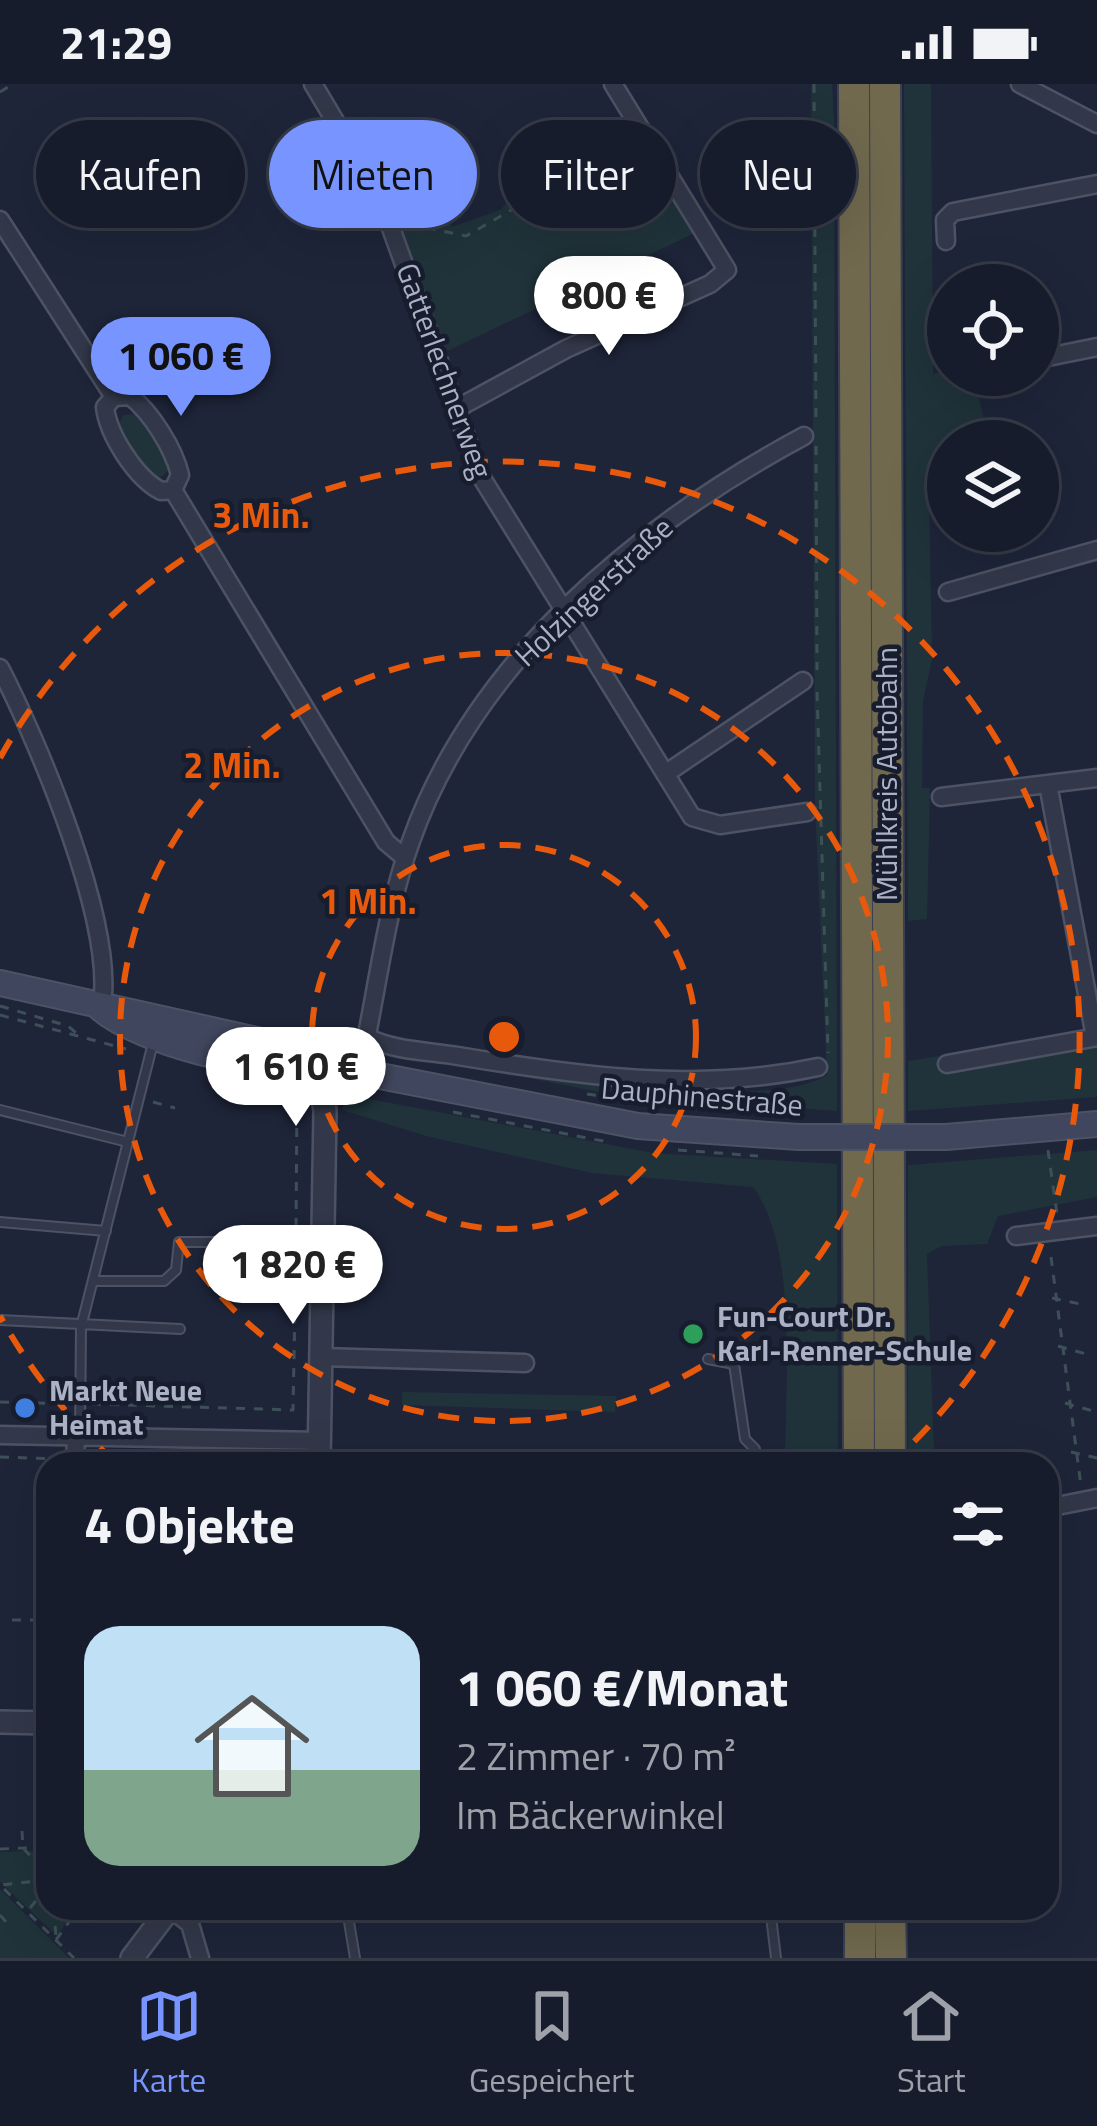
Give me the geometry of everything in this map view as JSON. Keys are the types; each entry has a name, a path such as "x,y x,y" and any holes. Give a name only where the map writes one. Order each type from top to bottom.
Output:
{"highway":[{"name":"Mühlkreis Autobahn","path":"854,84 859,1452"},
{"name":"Mühlkreis Autobahn","path":"885,84 890,1452"},
{"path":"860,1920 860,1958"},
{"path":"890,1920 891,1958"}],"main road":[{"name":"Dauphinestraße","path":"0,983 101,1009 133,1008 284,1046 313,1063 638,1126 799,1137 946,1137 1097,1124"},
{"name":"Dauphinestraße","path":"101,1009 127,1030 281,1068 313,1063"}],"street":[{"name":"Gatterlechnerweg","path":"313,84 337,120"},
{"path":"613,84 636,120"},
{"path":"1020,84 1097,124"},
{"path":"946,241 945,220 953,212 1097,184"},
{"path":"456,409 566,349 710,284 727,270 676,185"},
{"path":"0,220 113,398"},
{"name":"Gatterlechnerweg","path":"391,228 480,475 692,817 704,824 808,812"},
{"path":"1059,355 1097,347"},
{"path":"130,396 139,402 174,457 180,476 172,490 160,491 142,477 107,419 105,407 113,398 130,396"},
{"name":"Holzingerstraße","path":"359,1073 360,1037 405,858 431,792 468,727 515,664 662,525 738,472 804,436"},
{"path":"172,490 386,842 405,858"},
{"path":"948,592 1097,550"},
{"path":"0,668 32,735 78,863 104,976 101,1009"},
{"path":"665,774 803,681"},
{"path":"941,797 1097,778"},
{"path":"947,1064 1096,1037 1048,784"},
{"name":"Dauphinestraße","path":"360,1037 507,1064 641,1079 747,1081 818,1067"},
{"path":"313,1063 325,1112 319,1452"},
{"path":"1016,1236 1097,1226"},
{"path":"321,1357 525,1363"},
{"path":"0,1435 304,1452"},
{"path":"76,1452 78,1437"},
{"path":"1059,1505 1089,1496"},
{"path":"0,1722 36,1723"},
{"path":"132,1958 161,1920"},
{"path":"185,1920 200,1958"}],"lane":[{"path":"78,1437 81,1327 155,1037"},
{"path":"0,1110 128,1142"},
{"path":"0,1222 106,1231"},
{"path":"93,1281 164,1281 176,1270 179,1242 323,1242"},
{"path":"0,1320 180,1329"},
{"path":"707,1359 734,1364 745,1439 755,1452"},
{"path":"346,1920 355,1958"},
{"path":"771,1920 776,1958"}],"path":[{"path":"0,92 14,84"},
{"path":"814,84 816,755 824,810 829,1052 818,1067"},
{"path":"430,228 466,236 501,216"},
{"path":"0,1006 68,1026 82,1037 0,1016"},
{"path":"344,1047 360,1037"},
{"path":"139,1098 175,1108"},
{"path":"0,1402 293,1410 297,1100"},
{"path":"1048,1150 1059,1231"},
{"path":"1051,1257 1074,1451 1089,1496"},
{"path":"1054,1298 1080,1304"},
{"path":"1060,1346 1086,1354"},
{"path":"1068,1403 1093,1411"},
{"path":"1074,1451 1097,1459"},
{"path":"0,1457 36,1458"},
{"path":"20,1457 20,1468"},
{"path":"12,1620 36,1620"},
{"path":"22,1831 23,1848 36,1865"},
{"path":"0,1849 36,1847"},
{"path":"36,1882 0,1886 36,1919"},
{"path":"28,1911 36,1899"},
{"path":"0,1915 7,1923"},
{"path":"37,1920 74,1958"},
{"path":"55,1920 56,1940"},
{"path":"56,1940 75,1920"}],"shaded area":[{"path":"811,84 832,84 834,120 811,120"},
{"path":"904,84 931,84 927,396 978,396 984,420 927,420 932,659 923,701 922,788 930,788 927,919 908,921"},
{"path":"676,191 701,230 445,352 398,228 477,228 477,218 500,210 501,228 676,228"},
{"path":"812,228 834,228 837,1111 609,1094 380,1048 678,1090 740,1092 791,1087 827,1075 815,805"},
{"path":"136,414 169,460 168,471 161,477 146,474 117,426 124,415"},
{"path":"1097,1047 1097,1097 908,1111 908,1061 977,1050 980,1068"},
{"path":"347,1097 653,1153 837,1164 838,1452 785,1452 783,1282 768,1214 753,1187 592,1173 430,1137 342,1110"},
{"path":"1097,1150 1097,1197 998,1216 987,1244 942,1246 927,1254 934,1452 908,1452 908,1165"},
{"path":"402,1392 616,1396 615,1412 402,1405"},
{"path":"36,1850 36,1916 0,1882 0,1852"},
{"path":"0,1889 69,1958 0,1958"},
{"path":"40,1920 68,1920 57,1936"}],"place":[{"name":"Fun-Court Dr. Karl-Renner-Schule","path":"693,1334"},
{"name":"Markt Neue Heimat","path":"25,1408"}]}
